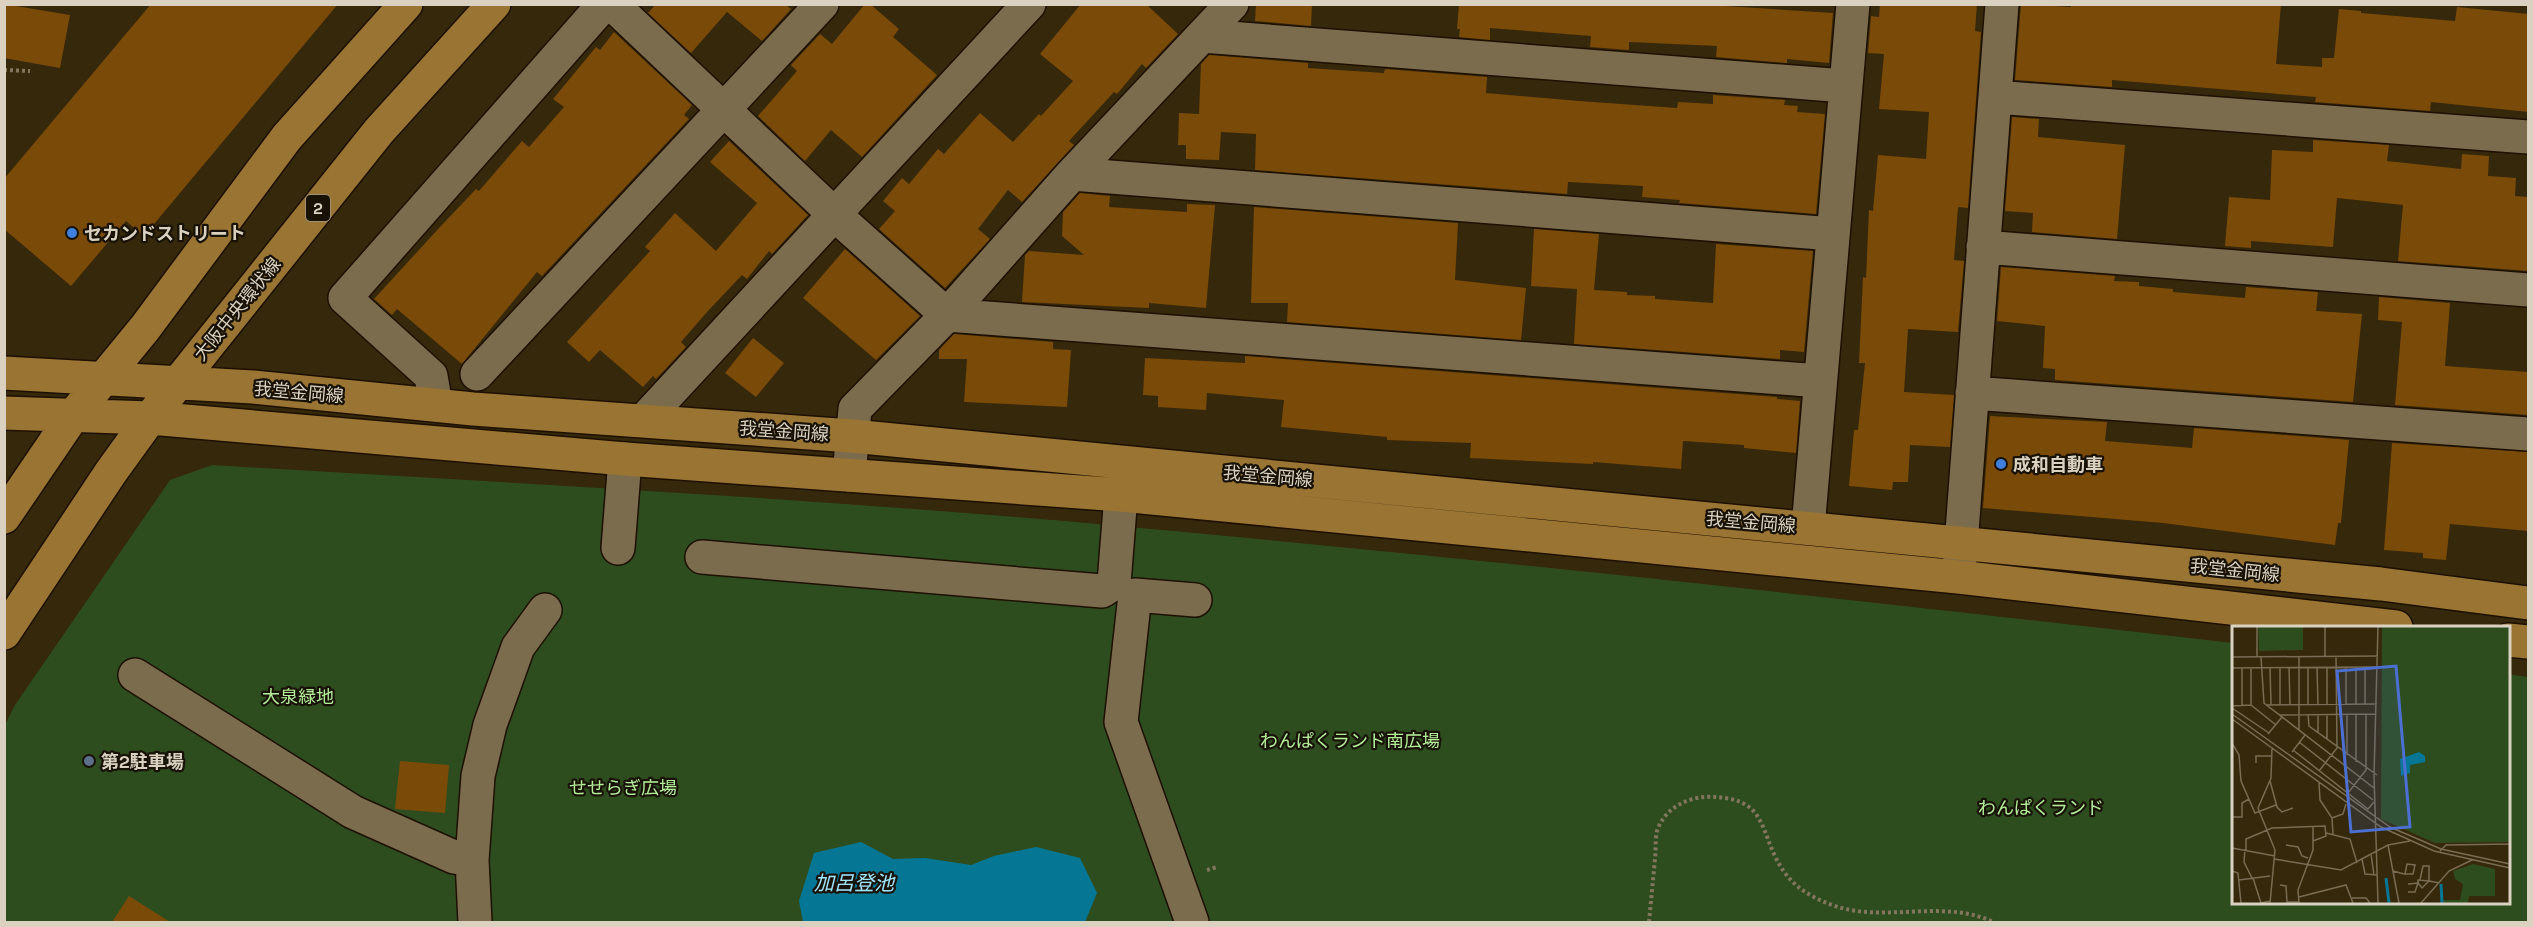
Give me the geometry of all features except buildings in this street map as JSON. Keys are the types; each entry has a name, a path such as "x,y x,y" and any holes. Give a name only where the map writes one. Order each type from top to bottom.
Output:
{"main road":[{"path":"4,517 72,417 145,328 287,137 406,4"},
{"name":"大阪中央環状線","path":"4,633 111,472 178,382 379,131 494,4"},
{"name":"我堂金岡線","path":"4,373 178,382 436,405 852,436 2381,584 2529,603"},
{"name":"我堂金岡線","path":"4,413 150,418 625,459 1121,495 1958,577 2387,626"},
{"path":"2509,640 2529,642"}],"street":[{"path":"436,405 432,376 345,298 604,4"},
{"path":"612,4 835,215 947,315 1820,381"},
{"path":"477,374 822,4"},
{"path":"644,420 1029,4"},
{"path":"849,475 855,409 947,315 1072,174 1232,4"},
{"path":"1808,528 1853,4"},
{"path":"1958,577 2002,4"},
{"path":"1203,36 1845,86"},
{"path":"1995,97 2529,137"},
{"path":"1072,174 1833,234"},
{"path":"1983,247 2529,290"},
{"path":"1972,393 2529,434"},
{"path":"618,548 625,459"},
{"path":"702,557 1102,591 1114,583 1121,495"},
{"path":"1192,922 1121,722 1135,595 1195,600"},
{"path":"476,922 472,860 478,776 490,725 518,647 545,609"},
{"path":"135,675 353,812 454,857 472,860"}],"path":[{"path":"4,70 30,71"},
{"path":"1649,922 1657,831 1671,811 1685,801 1701,796 1741,801 1755,813 1775,856 1795,886 1832,905 1876,912 1952,911 1977,915 1993,922"}],"green space":[{"name":"大泉緑地","path":"212,465 996,515 1670,581 2232,643 2232,903 2509,903 2509,674 2528,677 2528,922 5,922 5,725 15,705 170,480"}],"water":[{"name":"加呂登池","path":"861,842 893,859 925,858 971,865 994,856 1036,847 1080,858 1097,893 1085,922 803,922 799,901 814,853"}],"place":[{"name":"セカンドストリート","path":"72,233"},
{"name":"成和自動車","path":"2001,464"},
{"name":"第2駐車場","path":"89,761"}],"park label":[{"name":"わんぱくランド南広場","path":"1350,740"},
{"name":"せせらぎ広場","path":"623,787"},
{"name":"わんぱくランド","path":"2041,807"}]}
